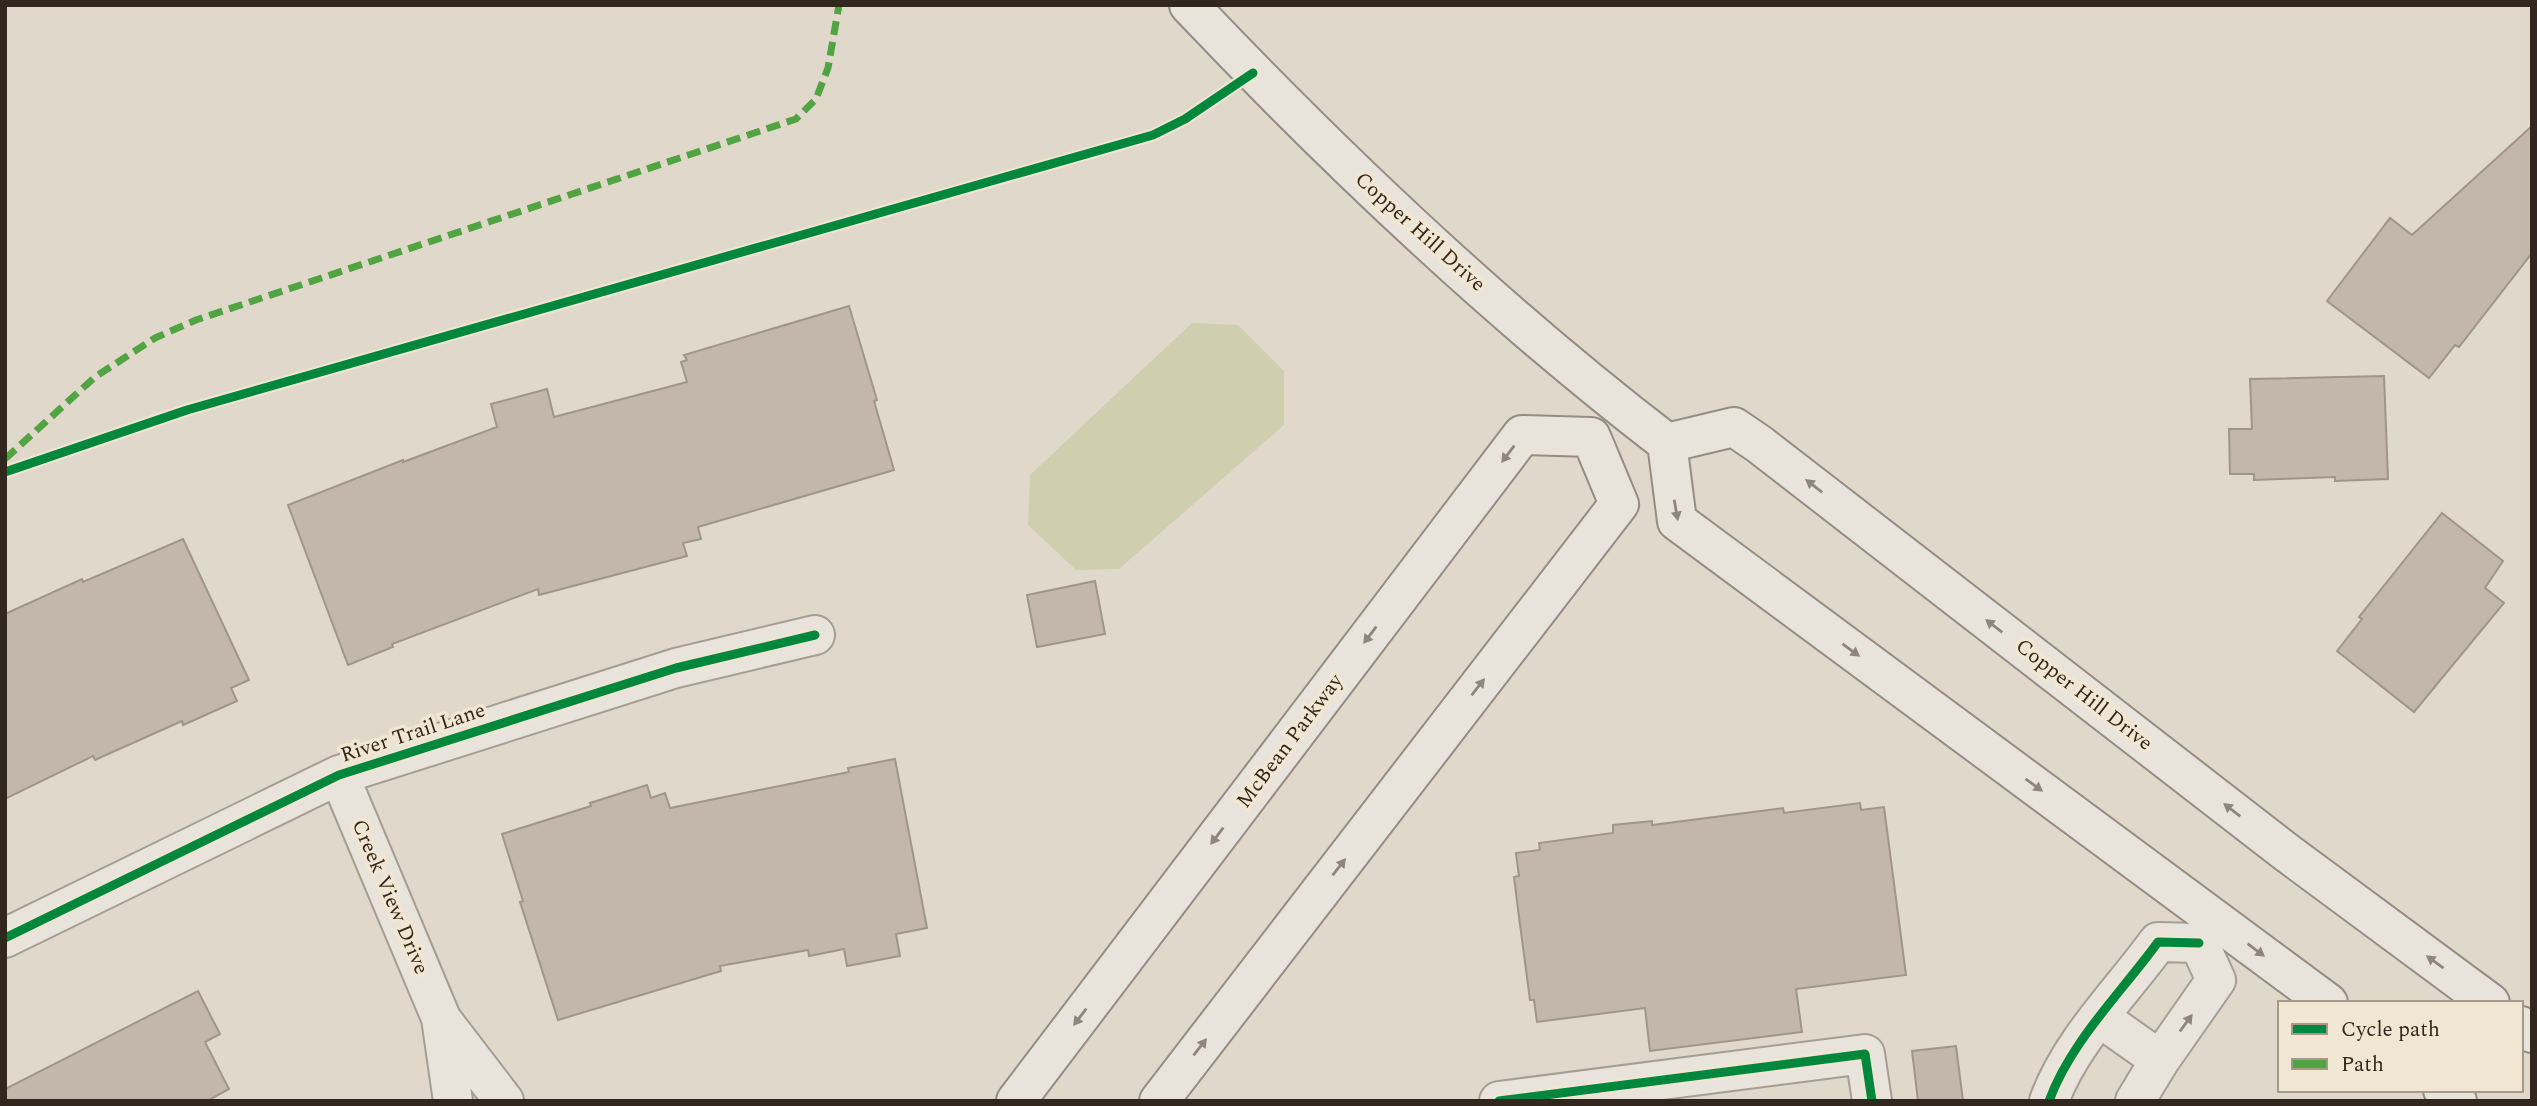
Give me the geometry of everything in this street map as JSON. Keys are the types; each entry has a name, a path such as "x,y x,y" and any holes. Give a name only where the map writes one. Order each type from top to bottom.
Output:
{"main road":[{"name":"Copper Hill Drive","path":"1189,5 1329,149 1495,300 1615,403 1667,443 1734,427 2286,852 2487,1001"},
{"path":"1159,1101 1619,504 1591,437 1615,403"},
{"name":"McBean Parkway","path":"1016,1101 1522,435 1591,437"},
{"path":"1667,443 1677,521 2207,931 2325,1001"},
{"name":"River Trail Lane","path":"5,938 340,775 676,668 814,635"},
{"name":"Creek View Drive","path":"340,775 441,1018 453,1101"},
{"path":"2049,1101 2057,1080 2099,1017 2158,942 2207,931"},
{"path":"2135,1101 2216,980 2207,931"},
{"path":"2099,1017 2160,1060"},
{"name":"Creek View Drive","path":"441,1018 504,1101"},
{"path":"1499,1101 1865,1054 1872,1101"}],"green space":[{"path":"1192,323 1238,325 1284,371 1284,425 1119,569 1076,570 1028,525 1030,475"}],"building":[{"path":"2532,126 2532,253 2459,347 2455,345 2429,378 2327,301 2390,218 2412,235"},
{"path":"849,306 877,400 874,401 894,470 698,527 701,539 683,543 687,556 539,595 538,589 392,644 393,647 348,665 288,505 497,427 491,404 547,389 554,417 687,382 681,362 687,360 684,355"},
{"path":"2384,376 2388,479 2335,481 2335,477 2254,480 2254,474 2230,474 2229,429 2252,429 2250,379"},
{"path":"2442,513 2503,561 2485,588 2504,603 2414,712 2337,651 2362,619 2359,617"},
{"path":"183,539 249,680 231,688 237,701 183,725 182,721 95,760 93,756 5,799 5,614 82,579 83,582"},
{"path":"1095,581 1105,634 1037,647 1027,595"},
{"path":"895,759 927,928 896,934 900,956 847,966 844,949 809,956 808,950 720,966 721,971 558,1020 520,902 523,901 502,834 647,785 651,798 665,793 670,808 849,772 848,768"},
{"path":"1860,803 1861,810 1884,807 1906,975 1796,989 1802,1032 1650,1051 1645,1008 1537,1022 1534,1000 1530,1000 1514,877 1519,876 1516,853 1540,850 1539,843 1613,833 1613,825 1652,821 1652,825 1783,808 1784,813"},
{"path":"198,991 220,1034 205,1042 229,1089 207,1101 5,1101 5,1089"},
{"path":"1956,1046 1963,1101 1918,1101 1912,1051"}],"marked path":[{"path":"5,459 95,377 155,338 196,320 796,119 816,99 828,68 839,5"}],"cycle path":[{"path":"5,472 187,410 1153,135 1185,119 1253,73"},
{"path":"5,938 339,775 676,668 815,635"},
{"path":"2049,1101 2058,1079 2083,1038 2158,942 2199,943"},
{"path":"1499,1101 1865,1054 1872,1101"}]}
